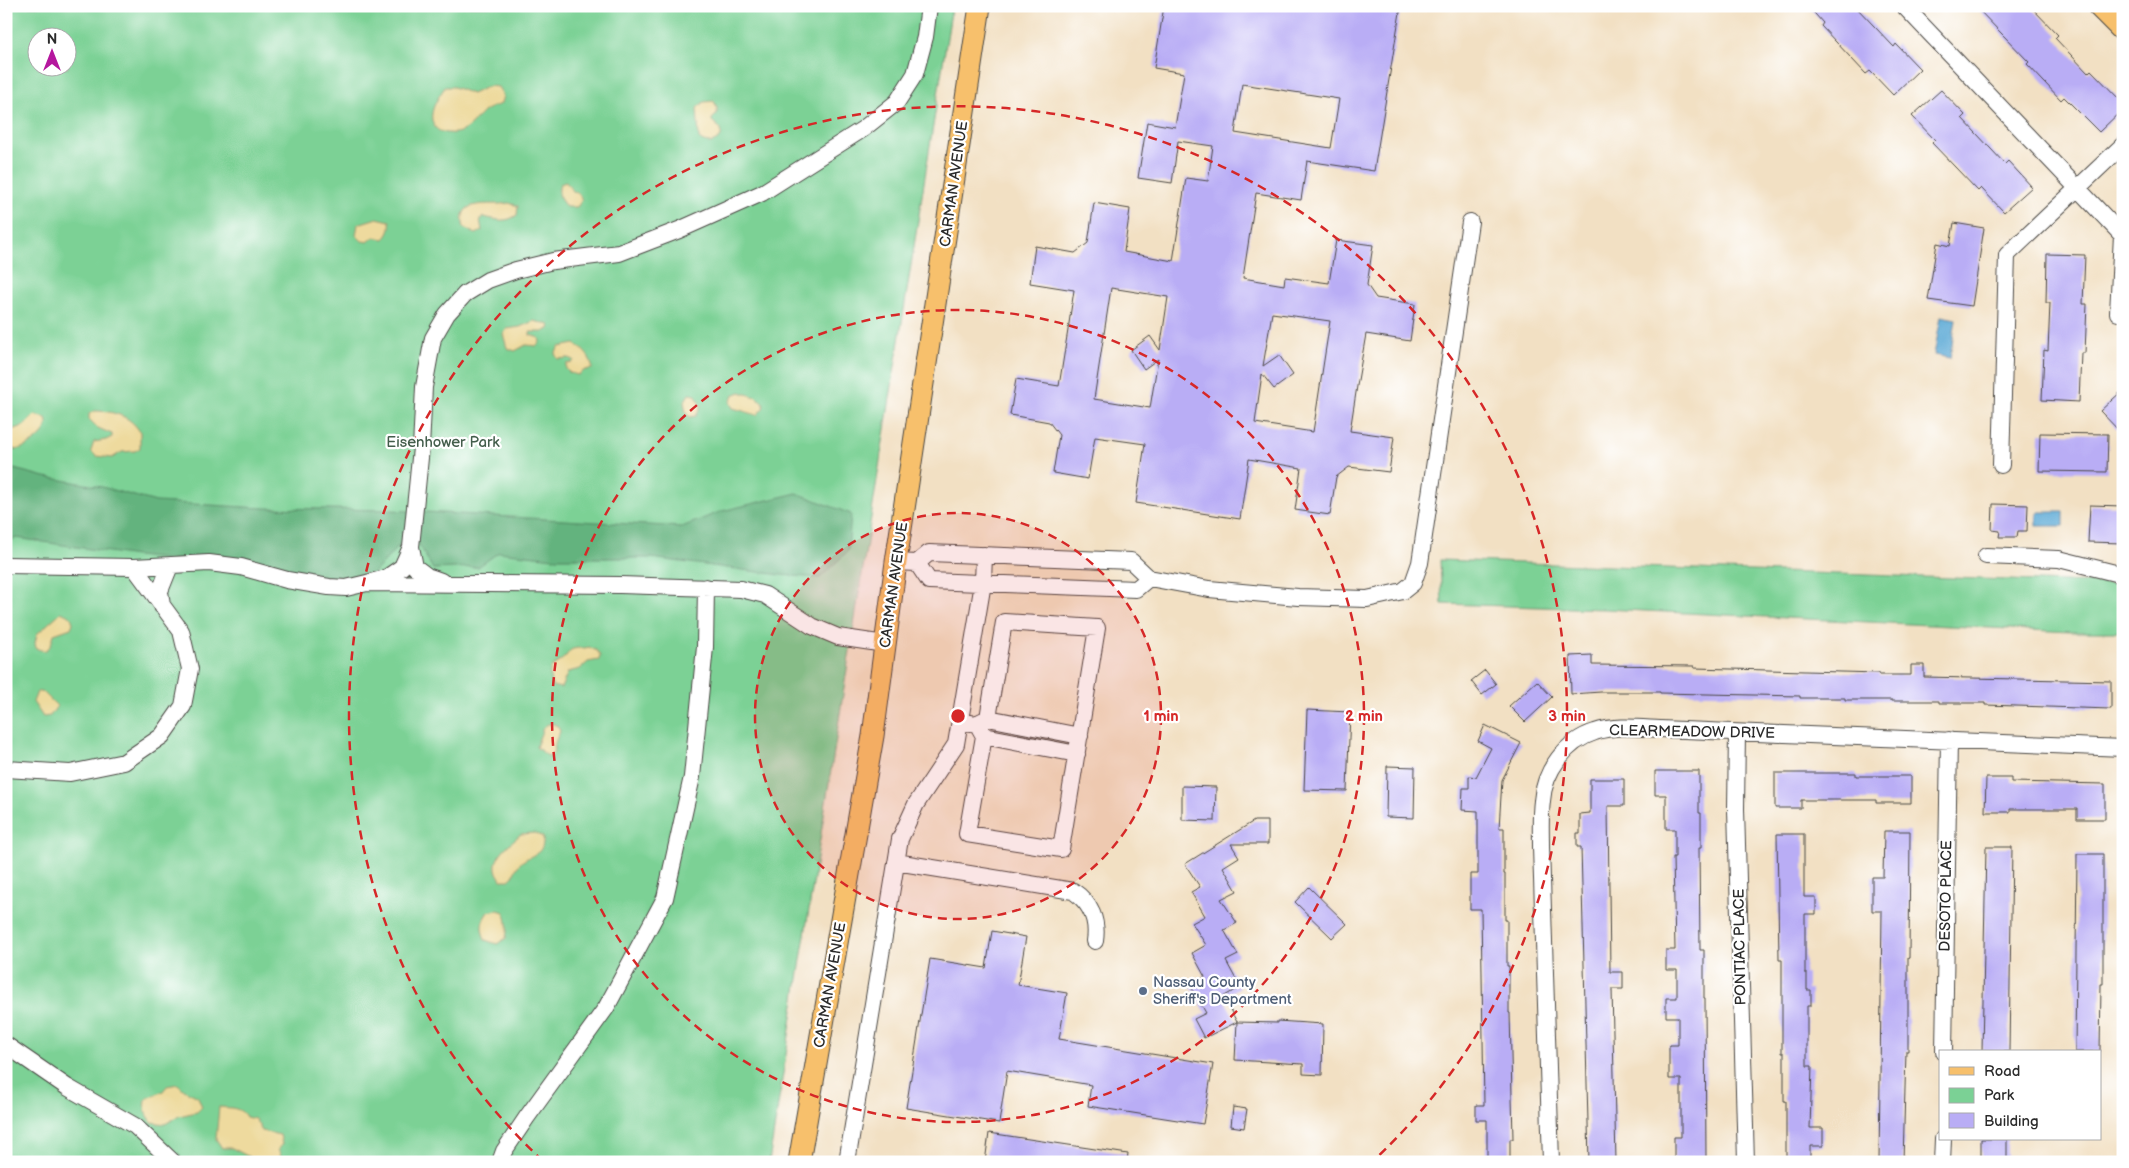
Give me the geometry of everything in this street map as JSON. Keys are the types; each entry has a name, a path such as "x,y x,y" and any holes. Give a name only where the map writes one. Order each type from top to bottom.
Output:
{"main road":[{"name":"CARMAN AVENUE","path":"799,1162 873,736 896,562 980,6"},
{"path":"2098,6 2123,31"}],"street":[{"path":"448,584 427,576 415,567 411,548 421,448 424,388 433,338 447,314 466,294 488,280 516,270 553,261 619,253 679,230 762,193 863,129 897,102 915,74 925,37 929,6"},
{"path":"1904,6 2122,235 2118,313"},
{"path":"2001,465 2006,255 2123,145"},
{"path":"896,562 917,563 929,553 1131,561 1149,578 1209,589 1298,597 1367,599 1403,591 1413,583 1420,563 1470,222"},
{"path":"6,564 134,567 209,563 241,567 286,580 329,588 346,588 386,578 402,567 411,548"},
{"path":"847,1162 900,839 916,804 956,744 977,725 1004,622 1097,628 1061,849 967,834 977,725 984,555"},
{"path":"1986,556 2059,559 2123,575"},
{"path":"917,563 929,581 1136,589 1149,578"},
{"path":"162,606 160,591 170,566"},
{"path":"6,769 70,773 124,762 162,736 184,706 190,669 181,632 134,567"},
{"path":"367,583 742,589 765,595 812,626 830,633 886,644"},
{"path":"500,1162 504,1151 526,1117 606,1008 664,898 692,777 706,648 706,587"},
{"path":"977,725 1080,736"},
{"path":"977,725 1077,754"},
{"name":"CLEARMEADOW DRIVE","path":"1552,1162 1542,809 1545,787 1553,766 1563,752 1581,738 1596,732 1615,728 2123,748"},
{"name":"PONTIAC PLACE","path":"1737,733 1736,810 1746,1162"},
{"name":"DESOTO PLACE","path":"1944,1050 1949,740"},
{"path":"896,862 1073,891 1082,897 1090,908 1097,928 1095,941"},
{"path":"6,1045 67,1087 135,1126 172,1162"},
{"path":"1942,1162 1943,1140"}],"green space":[{"name":"Eisenhower Park","path":"6,6 952,6 769,1162 6,1162"},
{"path":"6,467 45,477 102,487 156,502 263,508 391,510 682,527 722,511 797,493 851,514 848,551 820,578 781,575 651,558 554,558 499,552 478,567 433,569 417,541 402,542 372,575 330,578 286,571 136,556 17,538 6,541"},
{"path":"1440,560 2123,584 2123,632 2071,632 1604,609 1442,604"}],"sand":[{"path":"489,86 498,87 503,95 501,104 485,111 460,132 445,133 435,127 432,112 436,101 445,87 454,87 472,94"},
{"path":"714,101 717,114 712,121 721,129 721,137 707,143 699,139 697,108 704,102"},
{"path":"566,182 573,191 579,194 582,200 577,207 566,207 561,199 559,193 560,184"},
{"path":"509,203 518,206 517,215 513,218 501,220 484,217 480,219 482,231 476,234 464,228 463,218 465,211 470,207 484,204"},
{"path":"377,218 390,221 390,229 387,235 384,239 374,237 368,242 362,241 356,235 358,224"},
{"path":"534,321 550,325 549,329 543,332 530,332 530,335 539,338 540,342 537,346 526,345 515,351 507,348 503,334 507,329 520,327"},
{"path":"575,344 587,355 592,365 592,369 585,370 578,375 570,373 566,369 566,364 572,363 574,360 569,358 558,359 555,354 559,347"},
{"path":"740,392 756,397 763,402 764,407 757,415 733,408 730,403 733,395"},
{"path":"689,394 696,395 701,407 696,416 690,417 686,413 684,402"},
{"path":"94,411 120,415 136,426 140,432 140,448 135,451 122,452 112,458 96,456 91,451 94,442 106,440 112,437 112,434 98,428 89,419 89,414"},
{"path":"35,415 46,418 46,429 33,443 15,450 10,445 8,436 11,430 24,426"},
{"path":"61,612 71,617 73,623 71,628 54,634 47,650 36,648 37,634"},
{"path":"589,647 597,651 600,656 599,660 588,662 580,669 568,672 561,688 552,686 550,670 552,667 575,648"},
{"path":"42,691 57,706 50,716 43,717 33,702 37,692"},
{"path":"548,724 554,724 559,727 560,732 552,755 548,756 536,747 543,728"},
{"path":"535,833 543,837 541,849 522,862 509,880 502,880 497,873 496,867 497,861 504,849 521,834"},
{"path":"498,910 504,912 507,928 506,938 497,944 485,940 482,926 488,912"},
{"path":"178,1084 184,1090 198,1097 202,1107 197,1112 179,1116 165,1124 152,1122 145,1111 146,1099 163,1091 167,1086"},
{"path":"219,1107 241,1111 246,1117 255,1119 262,1131 280,1135 282,1144 278,1149 283,1162 259,1162 232,1148 222,1148 216,1139"}],"water":[{"path":"1941,316 1956,319 1950,358 1934,355"},
{"path":"2037,512 2064,512 2064,526 2037,526"}],"building":[{"path":"1164,6 1401,6 1374,171 1307,161 1301,200 1256,193 1243,278 1284,285 1285,277 1329,283 1336,240 1373,245 1367,285 1376,298 1415,304 1410,341 1366,334 1350,431 1394,437 1389,472 1349,467 1336,477 1330,515 1295,510 1301,468 1249,459 1240,519 1136,503 1145,444 1095,437 1088,479 1053,473 1059,435 1049,422 1010,415 1016,379 1059,386 1074,290 1030,283 1035,246 1075,253 1088,243 1094,203 1130,209 1124,252 1173,261 1186,178 1208,181 1213,146 1178,141 1172,183 1138,178 1147,122 1175,127 1184,73 1154,68","holes":["1242,84 1339,99 1331,148 1235,133","1111,288 1168,297 1160,350 1150,336 1131,350 1144,369 1158,359 1150,408 1094,399","1272,313 1330,321 1313,432 1255,423 1262,374 1274,389 1293,375 1279,355 1263,366"]},
{"path":"1808,6 1855,6 1894,47 1896,44 1920,69 1893,95 1870,71 1866,74 1821,26 1823,23"},
{"path":"1975,6 2030,6 2058,35 2055,38 2088,73 2091,70 2123,103 2123,109 2099,132 2064,97 2061,100 2027,64 2029,62"},
{"path":"1941,90 1965,115 1962,118 2005,164 2008,161 2032,187 2004,212 1981,188 1978,191 1932,143 1935,140 1912,116"},
{"path":"1954,223 1984,228 1972,306 1928,300 1937,243 1950,246"},
{"path":"2047,254 2085,255 2083,304 2087,304 2085,353 2081,353 2079,402 2042,400 2044,350 2048,351 2050,303 2046,303"},
{"path":"2123,390 2123,435 2100,411"},
{"path":"2040,433 2108,434 2107,472 2039,471"},
{"path":"1993,504 2028,505 2027,531 2018,531 2017,537 1999,537 2000,531 1992,530"},
{"path":"2090,505 2123,506 2122,543 2088,542"},
{"path":"1592,655 1592,665 1694,666 1694,668 1911,675 1911,665 1924,665 1924,677 2111,681 2111,709 1985,705 1985,703 1939,703 1939,701 1845,700 1845,698 1800,698 1800,696 1660,692 1571,694 1570,656"},
{"path":"1485,670 1496,684 1482,695 1471,681"},
{"path":"1537,681 1552,697 1525,722 1509,706"},
{"path":"1307,710 1350,712 1347,791 1304,790"},
{"path":"1485,725 1521,743 1502,780 1499,828 1504,828 1505,920 1507,920 1507,966 1509,966 1513,1139 1510,1139 1510,1162 1487,1162 1487,1120 1476,1120 1476,1105 1484,1105 1481,909 1470,909 1470,874 1478,874 1478,811 1462,810 1463,788 1469,788 1469,776 1476,777 1491,748 1478,741"},
{"path":"1387,766 1415,767 1414,818 1386,817"},
{"path":"1655,771 1699,771 1699,813 1701,813 1701,848 1699,848 1700,950 1704,950 1706,1162 1674,1162 1674,1137 1681,1137 1681,1079 1669,1079 1669,1045 1678,1045 1678,1017 1666,1017 1666,998 1677,998 1677,970 1666,970 1666,950 1675,950 1673,857 1675,857 1675,829 1666,829 1666,795 1655,795"},
{"path":"1775,773 1856,773 1856,776 1911,776 1911,803 1876,803 1876,800 1801,800 1801,808 1775,808"},
{"path":"1986,778 2011,778 2011,782 2105,784 2105,819 2077,819 2077,809 2010,809 2010,812 1985,812"},
{"path":"1590,779 1624,779 1624,806 1608,806 1610,972 1623,972 1623,989 1612,989 1616,1162 1589,1162 1581,847 1577,847 1577,833 1580,833 1580,814 1590,813"},
{"path":"1182,786 1216,787 1215,821 1182,820"},
{"path":"1254,821 1268,821 1268,844 1231,844 1239,857 1223,867 1237,891 1221,899 1237,923 1224,930 1238,955 1226,961 1240,987 1223,997 1237,1022 1204,1038 1194,1019 1206,1013 1190,985 1205,977 1192,953 1206,945 1192,923 1205,916 1191,892 1200,887 1185,864"},
{"path":"1884,831 1910,831 1908,1051 1906,1051 1903,1162 1879,1162 1882,911 1872,911 1872,877 1883,877"},
{"path":"1777,834 1804,834 1804,897 1816,897 1816,914 1805,914 1805,973 1807,973 1807,990 1811,990 1811,1006 1807,1006 1807,1066 1812,1066 1810,1128 1823,1128 1823,1146 1810,1146 1810,1162 1786,1162 1786,1101 1784,1101 1784,1053 1782,1053 1782,960 1779,960"},
{"path":"1986,847 2012,847 2009,1050 1982,1050"},
{"path":"2077,854 2103,854 2103,984 2101,984 2100,1050 2075,1050"},
{"path":"1309,887 1347,924 1332,938 1295,902"},
{"path":"992,931 1026,937 1018,985 1067,993 1059,1039 1213,1064 1203,1124 1088,1106 1091,1085 1007,1071 999,1123 906,1108 930,959 986,968"},
{"path":"1277,1021 1323,1024 1322,1075 1303,1074 1303,1064 1235,1060 1237,1022 1277,1023"},
{"path":"1233,1107 1247,1109 1244,1128 1231,1126"},
{"path":"989,1133 1128,1154 1127,1162 985,1162"},
{"path":"1981,1140 2007,1140 2007,1160 1981,1160"}],"place":[{"name":"Nassau County Sheriff's Department","path":"1143,991"}]}
